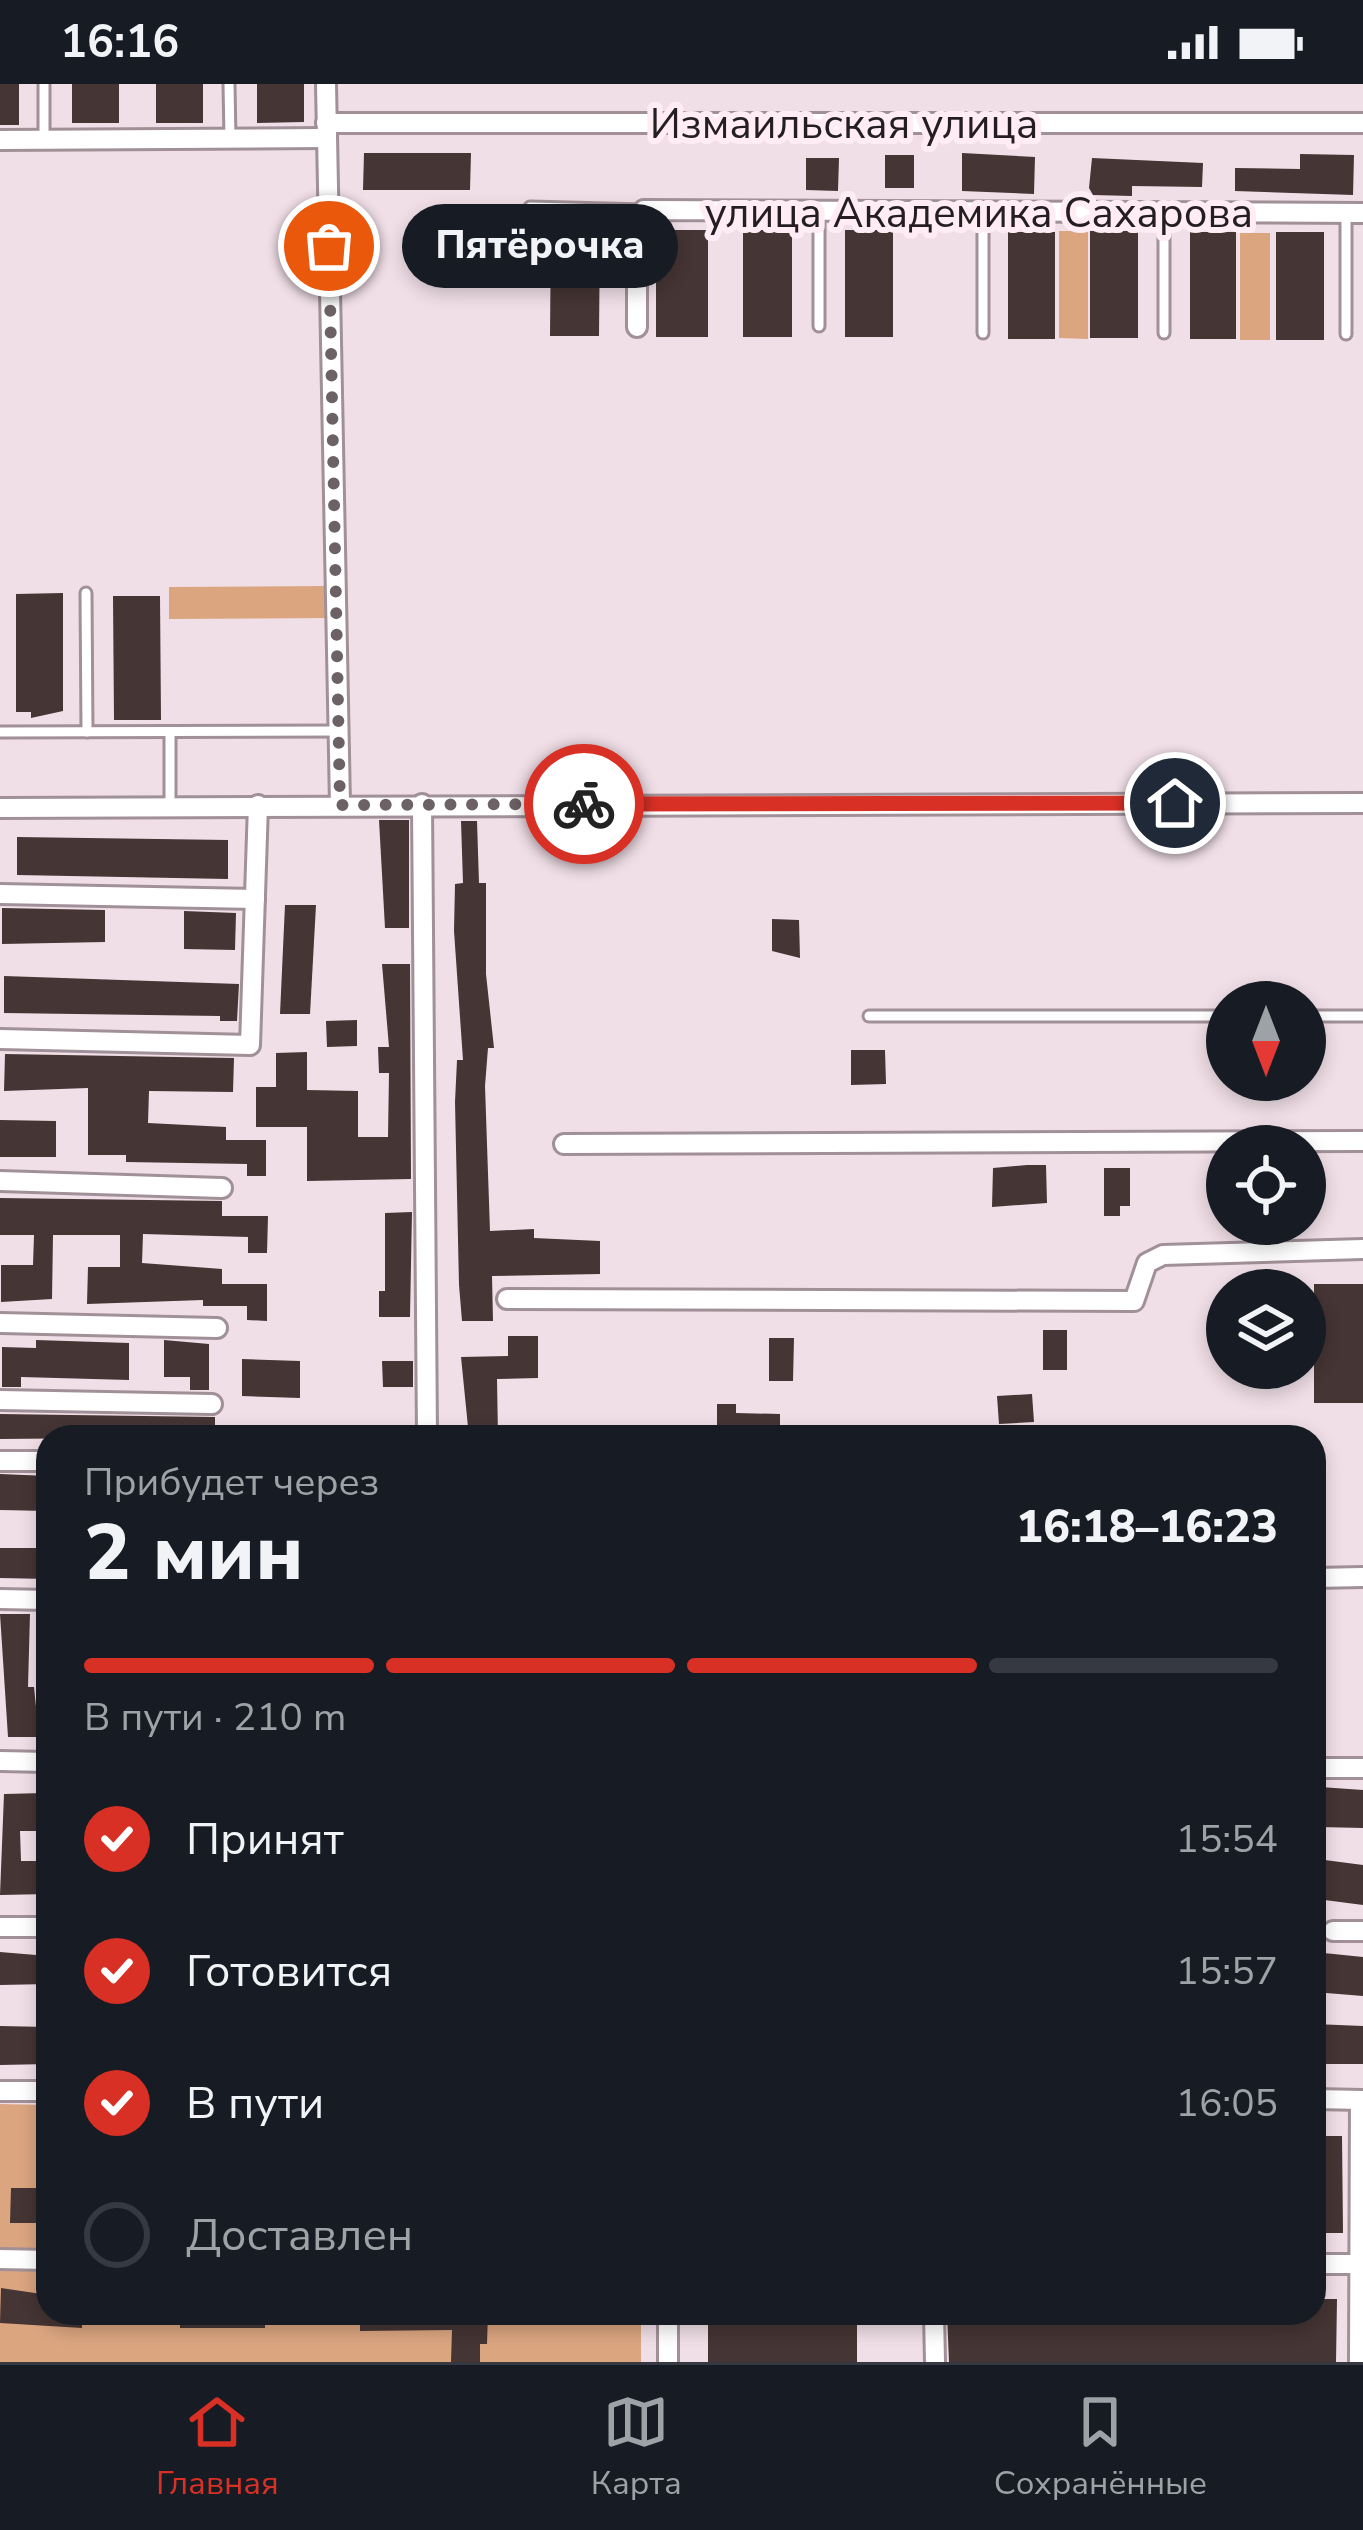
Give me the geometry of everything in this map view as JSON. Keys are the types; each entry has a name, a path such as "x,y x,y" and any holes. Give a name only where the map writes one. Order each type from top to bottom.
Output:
{"street":[{"path":"326,84 340,805"},
{"name":"Измаильская улица","path":"0,140 230,139 326,131 1363,123"},
{"name":"улица Академика Сахарова","path":"637,327 637,219 644,210 1354,213"},
{"path":"0,808 1363,803"},
{"path":"422,804 427,1425"},
{"path":"0,1040 250,1045 258,805"},
{"path":"0,894 255,899"},
{"path":"565,1144 1363,1142"},
{"path":"0,1181 222,1188"},
{"path":"507,1300 1134,1301 1147,1263 1163,1255 1363,1249"},
{"path":"0,1323 217,1328"},
{"path":"0,1400 212,1404"},
{"path":"0,1461 36,1461"},
{"path":"1326,1578 1363,1577"},
{"path":"0,1599 36,1600"},
{"path":"0,1761 36,1762"},
{"path":"1326,1768 1363,1768"},
{"path":"0,1927 36,1927"},
{"path":"1333,1930 1363,1931"},
{"path":"0,2091 36,2091"},
{"path":"1326,2099 1362,2100 1359,2362"},
{"path":"0,2259 36,2260"},
{"path":"1326,2264 1359,2264"},
{"path":"668,2325 668,2362"},
{"path":"934,2325 934,2362"}],"lane":[{"path":"44,84 44,140"},
{"path":"230,84 230,139"},
{"path":"530,208 644,210"},
{"path":"819,211 819,326"},
{"path":"983,212 983,333"},
{"path":"1164,212 1164,333"},
{"path":"1346,334 1354,213"},
{"path":"86,592 87,732"},
{"path":"0,732 340,731"},
{"path":"170,732 170,806"},
{"path":"869,1016 1206,1016"},
{"path":"1326,1016 1363,1016"}],"shaded area":[{"path":"1059,231 1088,231 1088,339 1059,338"},
{"path":"1240,233 1270,233 1270,340 1240,340"},
{"path":"329,586 329,618 169,619 169,587"},
{"path":"0,2104 36,2105 36,2325 641,2325 641,2362 0,2362"}],"building":[{"path":"0,84 19,84 19,125 0,125"},
{"path":"72,84 119,84 119,123 72,123"},
{"path":"156,84 203,84 203,123 156,123"},
{"path":"257,84 304,84 304,122 257,123"},
{"path":"364,153 471,153 470,190 363,190"},
{"path":"962,153 1035,157 1034,194 962,191"},
{"path":"1300,154 1354,155 1353,195 1235,191 1235,168 1300,169"},
{"path":"885,155 914,155 914,188 885,188"},
{"path":"806,158 839,158 838,191 806,190"},
{"path":"1092,158 1203,163 1202,187 1132,186 1132,196 1093,195 1089,188"},
{"path":"551,224 600,224 599,336 550,336"},
{"path":"656,230 708,230 708,337 656,337"},
{"path":"743,230 792,230 792,337 743,337"},
{"path":"845,230 893,230 893,337 845,337"},
{"path":"1090,231 1138,231 1138,338 1090,338"},
{"path":"1008,232 1055,232 1055,339 1008,339"},
{"path":"1190,232 1236,232 1236,339 1190,339"},
{"path":"1276,232 1324,232 1324,340 1276,340"},
{"path":"63,593 63,711 31,718 31,712 16,712 16,594"},
{"path":"113,596 160,596 161,720 114,720"},
{"path":"379,820 409,820 409,928 385,928"},
{"path":"461,821 477,821 479,883 486,883 486,974 494,1048 488,1048 485,1086 490,1231 534,1229 534,1238 600,1241 600,1274 492,1276 493,1321 462,1321 459,1285 455,1102 457,1060 463,1060 454,931 455,884 463,883"},
{"path":"17,837 228,840 228,879 17,875"},
{"path":"285,905 316,905 310,1014 280,1014"},
{"path":"2,908 105,910 105,942 2,944"},
{"path":"184,911 236,913 235,950 184,949"},
{"path":"772,919 799,920 800,958 772,951"},
{"path":"382,964 410,964 411,1179 307,1181 307,1127 256,1127 256,1087 276,1087 276,1053 307,1052 307,1090 358,1091 358,1137 388,1137 389,1073 379,1073 378,1047 389,1047"},
{"path":"4,976 239,984 237,1021 220,1021 220,1016 4,1013"},
{"path":"357,1020 357,1046 327,1047 326,1021"},
{"path":"851,1050 885,1050 886,1084 851,1085"},
{"path":"5,1054 234,1058 233,1092 149,1091 148,1123 226,1127 226,1140 266,1140 266,1176 247,1176 247,1164 126,1162 126,1155 88,1155 88,1088 4,1091"},
{"path":"0,1120 56,1121 56,1157 0,1157"},
{"path":"1046,1165 1047,1203 992,1207 993,1168"},
{"path":"1104,1168 1130,1168 1130,1206 1120,1206 1120,1216 1104,1216"},
{"path":"0,1198 222,1201 222,1216 268,1216 267,1253 248,1253 248,1237 143,1234 142,1263 222,1269 222,1284 267,1284 267,1321 247,1320 247,1306 203,1306 203,1300 87,1304 88,1267 120,1267 120,1235 53,1235 52,1299 1,1302 1,1265 33,1265 34,1235 0,1235"},
{"path":"412,1212 410,1317 379,1317 379,1291 385,1291 385,1213"},
{"path":"1326,1284 1363,1284 1363,1403 1314,1403 1314,1389 1326,1389"},
{"path":"1043,1330 1067,1330 1067,1370 1043,1370"},
{"path":"508,1336 538,1336 538,1378 497,1379 498,1425 468,1425 461,1357 508,1356"},
{"path":"769,1338 794,1338 793,1381 769,1381"},
{"path":"36,1340 129,1343 129,1380 21,1377 21,1387 2,1387 2,1347 36,1348"},
{"path":"164,1340 209,1344 209,1390 190,1390 190,1377 164,1377"},
{"path":"242,1359 300,1361 300,1398 242,1396"},
{"path":"382,1361 413,1361 413,1387 383,1387"},
{"path":"1032,1394 1034,1422 999,1424 997,1396"},
{"path":"717,1404 736,1404 736,1413 780,1414 780,1425 717,1425"},
{"path":"0,1414 215,1417 215,1425 36,1425 36,1439 0,1439"},
{"path":"0,1474 36,1476 36,1511 0,1510"},
{"path":"0,1548 36,1548 36,1579 0,1578"},
{"path":"0,1614 30,1614 28,1687 34,1687 36,1737 8,1737"},
{"path":"1326,1787 1363,1790 1363,1828 1326,1827"},
{"path":"36,1793 36,1831 20,1831 21,1861 36,1861 36,1894 0,1895 4,1794"},
{"path":"1326,1860 1363,1865 1363,1905 1326,1900"},
{"path":"0,1952 36,1955 36,1984 0,1985"},
{"path":"1326,1953 1363,1957 1363,1996 1326,1993"},
{"path":"1326,2024 1363,2026 1363,2064 1326,2064"},
{"path":"0,2026 36,2027 36,2064 0,2065"},
{"path":"1326,2136 1342,2136 1343,2233 1326,2233"},
{"path":"11,2188 36,2188 36,2223 10,2223"},
{"path":"1,2288 36,2293 36,2325 82,2328 0,2323"},
{"path":"1326,2299 1337,2299 1336,2362 949,2362 947,2325 1326,2325"},
{"path":"180,2325 265,2325 265,2328"},
{"path":"360,2325 488,2325 487,2344 480,2344 480,2362 451,2362 452,2330 360,2331"},
{"path":"708,2325 857,2325 857,2362 708,2362"}],"way so far":[{"path":"329,246 339,552 340,805 584,804"}],"place":[{"name":"Пятёрочка","path":"329,246"}],"route":[{"path":"584,804 1175,803"}]}
